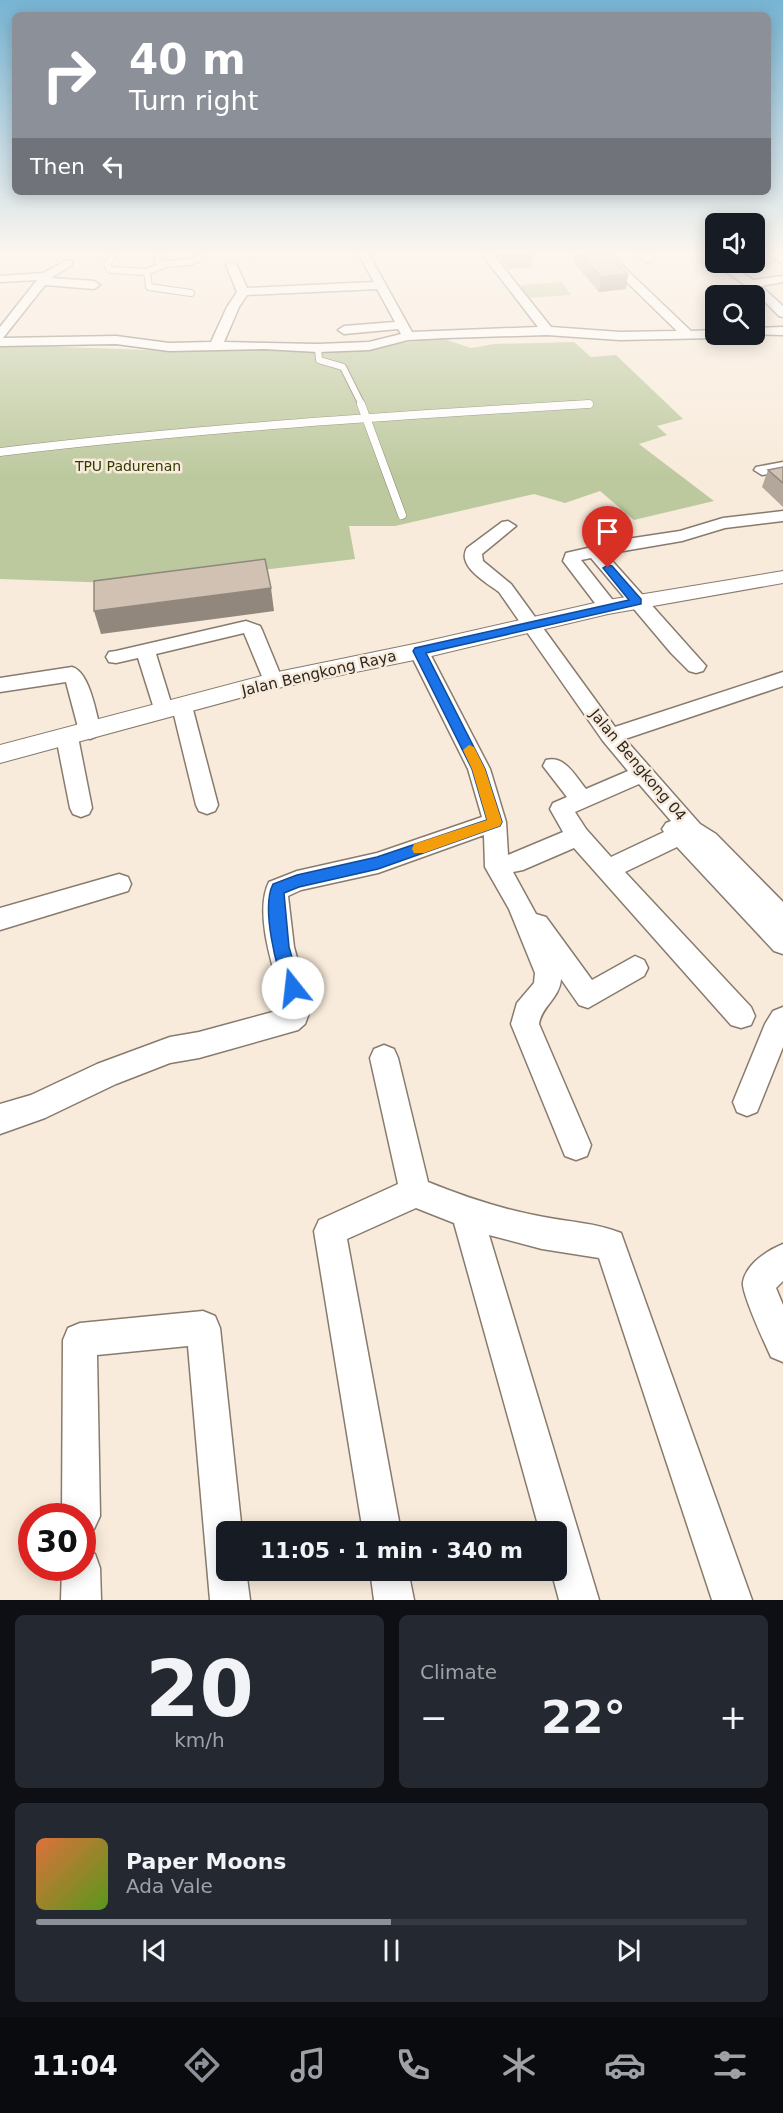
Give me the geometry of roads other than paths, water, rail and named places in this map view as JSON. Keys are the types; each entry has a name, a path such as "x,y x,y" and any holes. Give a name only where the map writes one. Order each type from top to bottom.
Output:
{"street":[{"path":"216,346 224,328"},
{"path":"544,328 547,332"},
{"path":"680,328 688,335"},
{"path":"344,330 547,332 620,336 705,334"},
{"path":"0,342 116,340 169,347 318,348 369,346 405,330"},
{"path":"765,332 783,331"},
{"path":"762,470 783,467"},
{"path":"608,607 572,561 572,557 682,536 723,523 783,516"},
{"name":"Jalan Bengkong 04","path":"508,526 473,552 474,562 505,588 610,736 687,833 708,841 783,919"},
{"path":"594,551 678,650 696,666"},
{"name":"Jalan Bengkong Raya","path":"0,754 273,681 419,651 608,607 783,577"},
{"path":"116,657 246,627 253,630 273,681"},
{"path":"145,650 173,708 207,805"},
{"path":"419,651 479,769 495,822 497,867 520,905 548,973 547,987 526,1012 525,1024 576,1145"},
{"path":"0,684 72,674 75,677 90,731"},
{"path":"610,736 783,679"},
{"path":"67,737 81,808"},
{"path":"554,766 582,800"},
{"path":"630,779 561,809 578,836 741,1016"},
{"path":"655,809 687,833 783,943"},
{"path":"0,1119 35,1108 107,1074 170,1050 199,1045 288,1021 295,1015 298,1008 281,947 275,897 278,889 297,881 378,863 495,822"},
{"path":"608,869 687,833"},
{"path":"515,863 578,836"},
{"path":"0,919 119,884"},
{"path":"520,905 548,938 588,996 635,968"},
{"path":"747,1102 775,1033 783,1020"},
{"path":"384,1058 415,1192"},
{"path":"380,1521 330,1231 415,1192 467,1213 542,1233 610,1244 732,1600"},
{"path":"467,1213 579,1600"},
{"path":"783,1260 759,1281 759,1288 783,1345"},
{"path":"81,1503 80,1340 203,1328 222,1521"},
{"path":"81,1581 81,1600"},
{"path":"228,1581 230,1600"},
{"path":"391,1581 394,1600"}],"lane":[{"path":"318,348 319,360 343,367 367,416 402,515"},
{"path":"0,452 113,438 367,416 589,404"}],"park label":[{"name":"TPU Padurenan","path":"128,466"}]}
